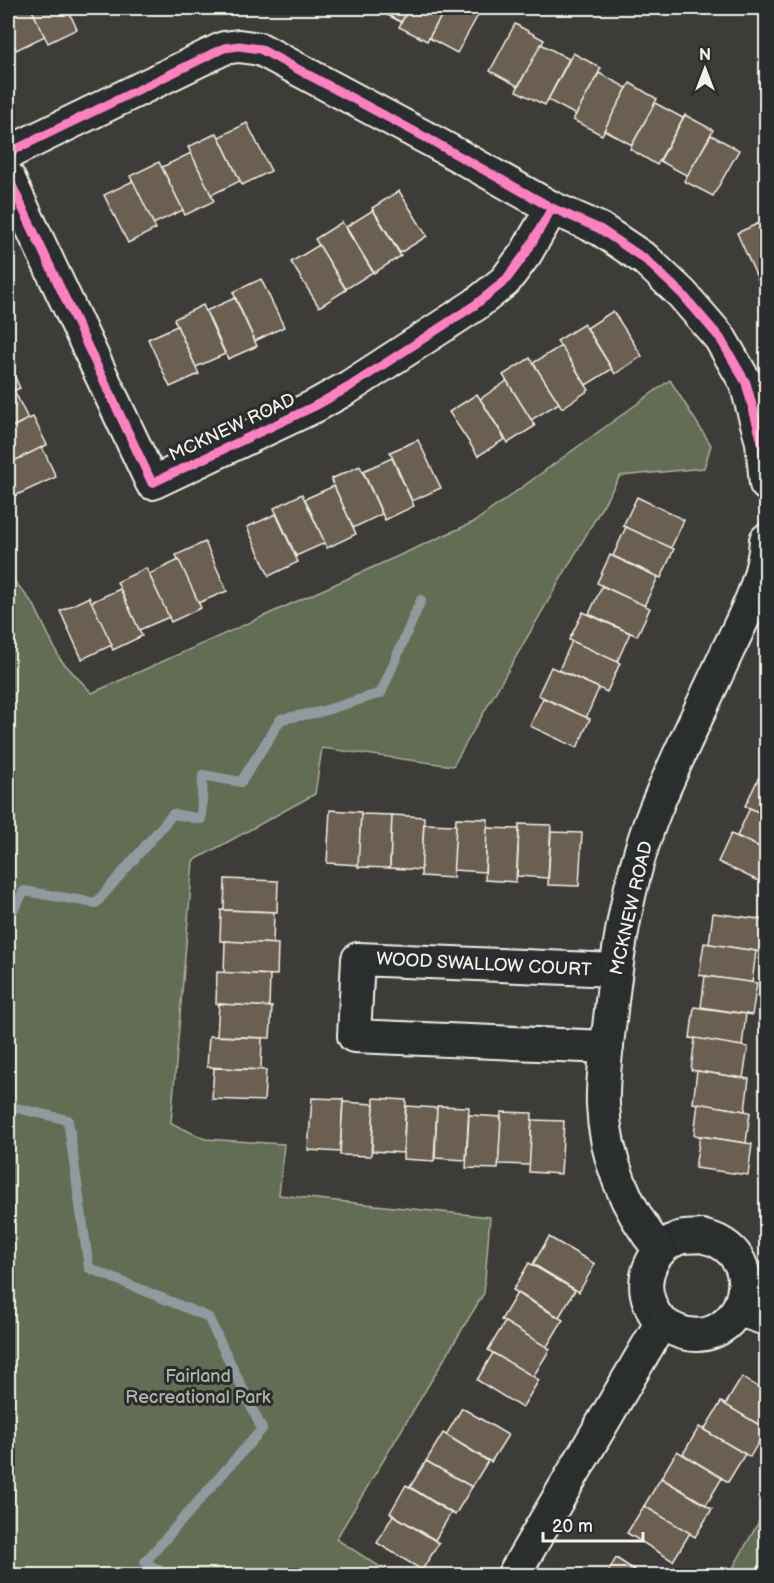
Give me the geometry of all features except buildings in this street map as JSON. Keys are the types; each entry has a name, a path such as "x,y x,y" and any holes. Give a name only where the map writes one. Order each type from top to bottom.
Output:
{"street":[{"path":"8,153 224,48 239,46 260,49 552,208 600,229 646,260 682,294 756,378 766,484"},
{"name":"MCKNEW ROAD","path":"8,177 152,483 315,406 349,387 475,305 505,281 526,253 552,208"},
{"name":"MCKNEW ROAD","path":"660,1250 644,1231 621,1187 610,1149 603,1105 606,1047 615,970 635,871 659,800 761,592 766,540"},
{"name":"WOOD SWALLOW COURT","path":"606,1047 354,1036 358,958 615,970"},
{"path":"702,1236 720,1242 733,1253 742,1268 752,1314 703,1334 683,1333 661,1323 652,1310 646,1292 647,1272 660,1250 680,1238 702,1236"},
{"path":"513,1575 661,1323"}],"green space":[{"name":"Fairland Recreational Park","path":"670,380 711,445 704,468 620,476 453,766 322,748 315,794 193,861 171,1123 205,1139 284,1144 279,1195 490,1217 484,1293 336,1539 393,1575 8,1575 8,573 34,605 60,659 92,693 474,522"},
{"path":"766,1509 766,1575 729,1575"}],"waterway":[{"path":"8,919 24,891 96,903 173,814 201,819 203,775 241,782 281,719 320,712 381,693 421,600"},
{"path":"8,1106 68,1120 89,1268 208,1317 262,1429 145,1562 169,1576"}],"cycle path":[{"path":"8,153 224,48 239,46 260,49 552,208 600,229 646,260 682,294 720,338 746,383 762,442 766,484"},
{"path":"8,177 152,483 315,406 349,387 475,305 505,281 526,253 552,208"}]}
